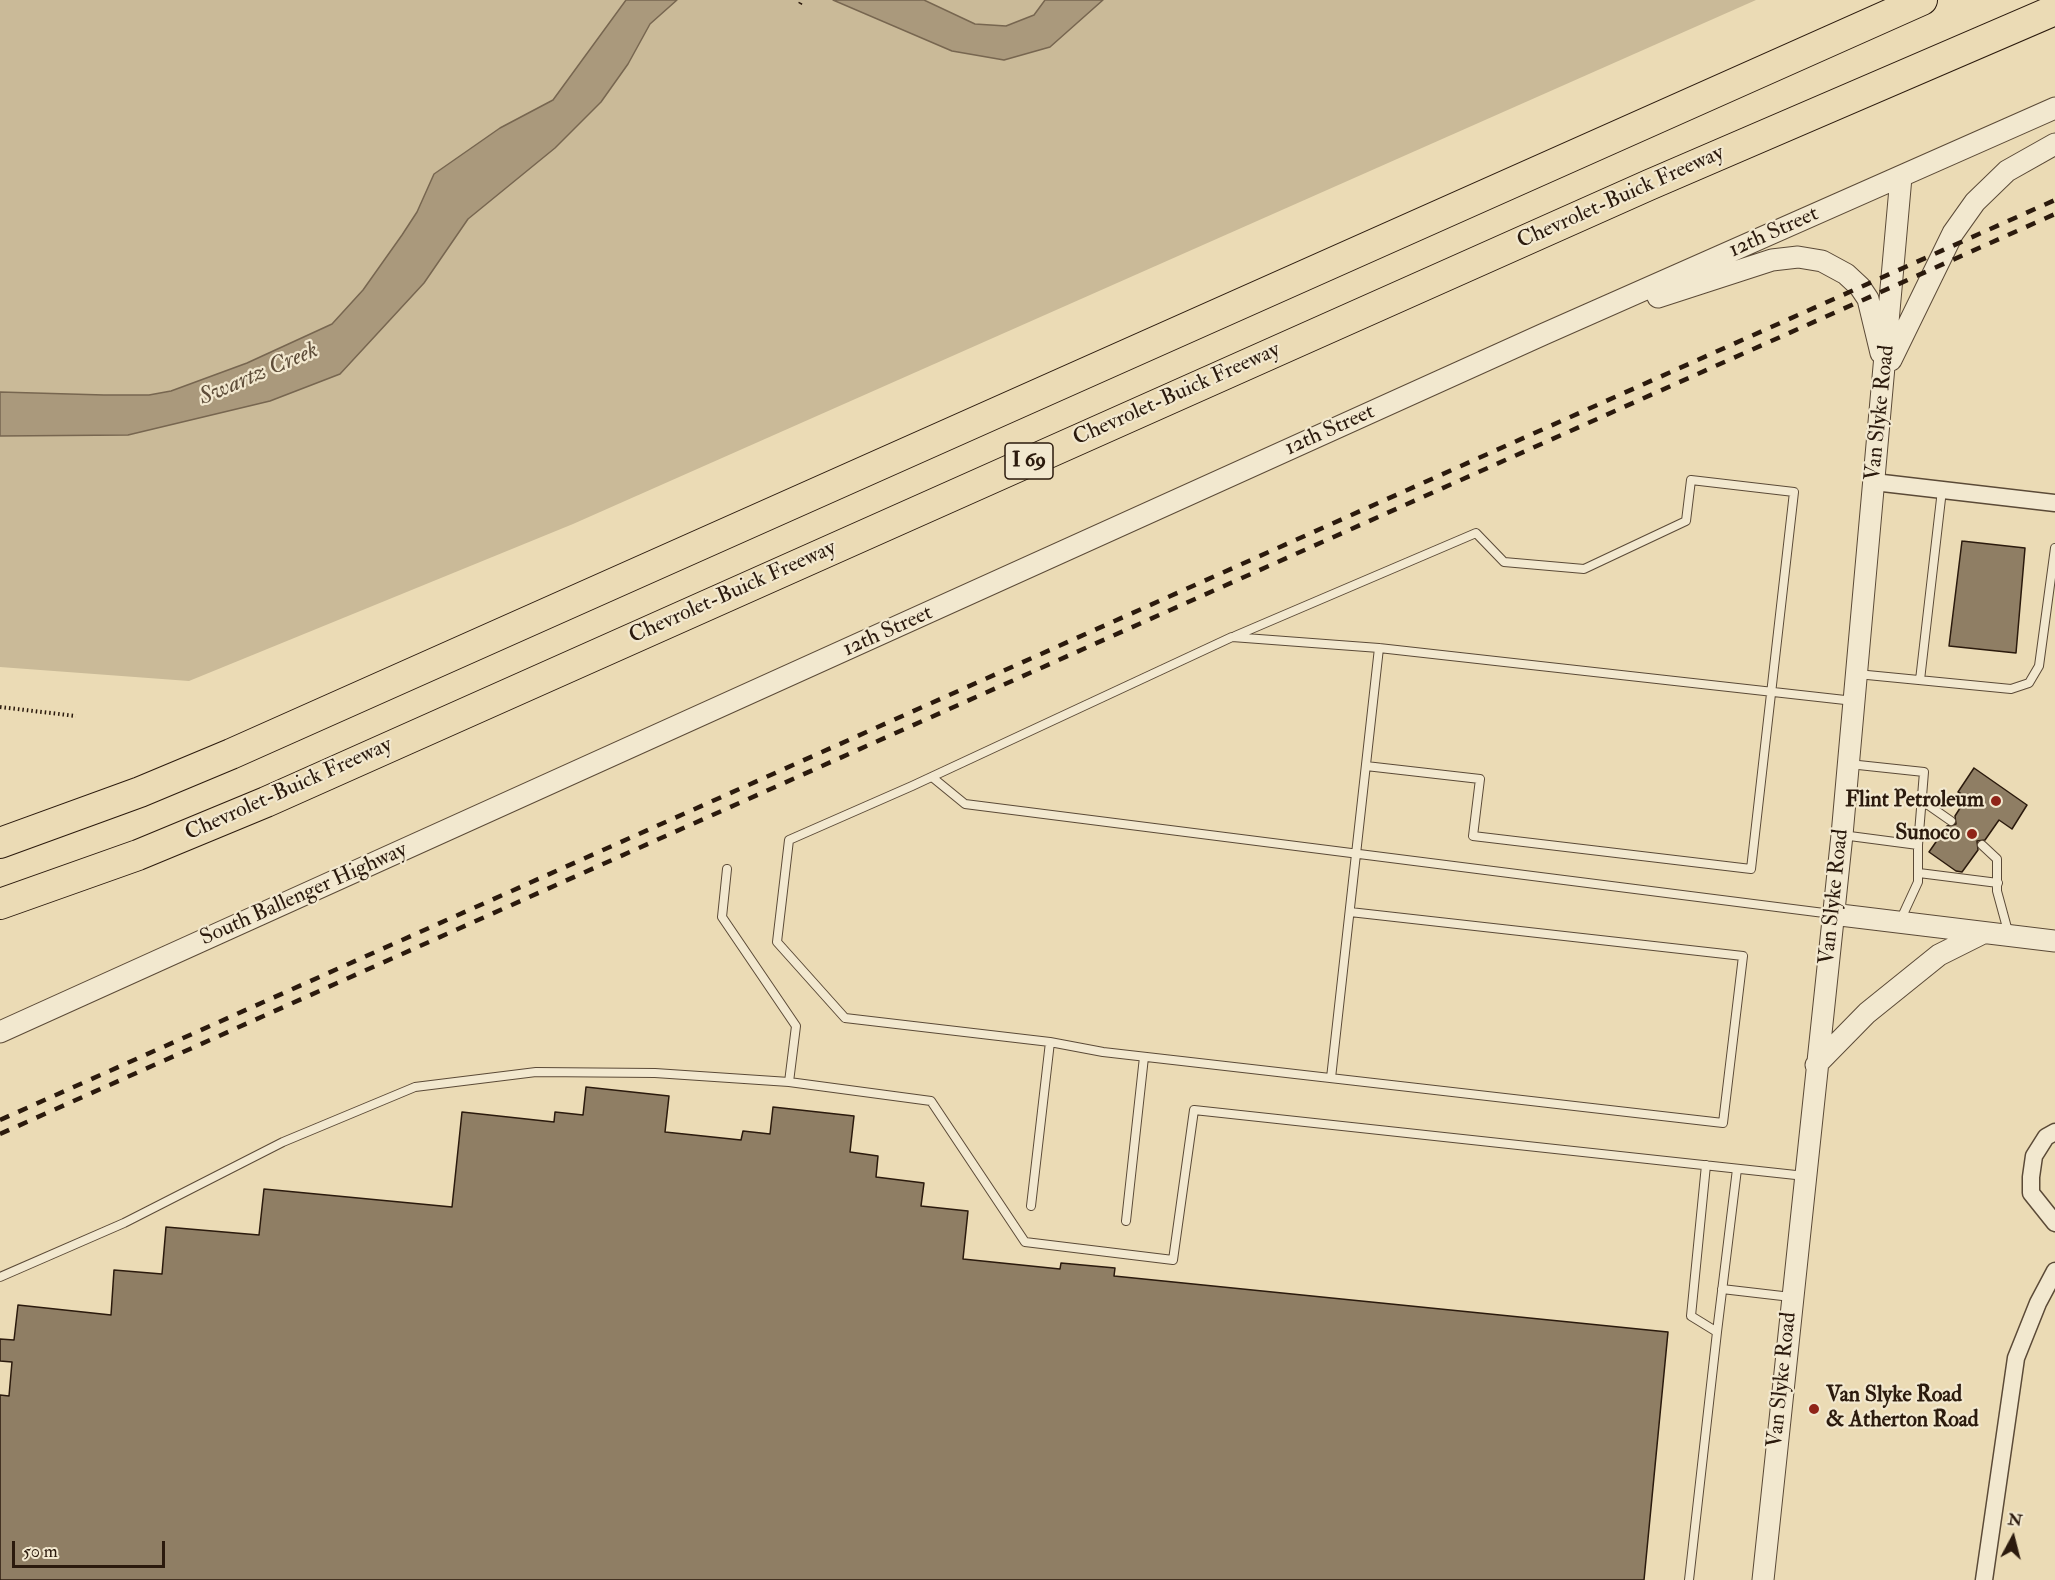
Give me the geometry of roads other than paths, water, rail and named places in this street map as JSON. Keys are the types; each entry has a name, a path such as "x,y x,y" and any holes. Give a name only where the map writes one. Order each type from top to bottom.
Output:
{"highway":[{"name":"I 69","path":"0,843 140,792 241,750 1922,0"},
{"name":"Chevrolet-Buick Freeway","path":"0,904 129,859 266,802 1627,194 2055,10"}],"street":[{"name":"12th Street","path":"608,758 1544,334 2055,108"},
{"path":"1885,371 1953,233 1975,202 2007,171 2055,144"},
{"name":"Van Slyke Road","path":"1763,1580 1842,835 1901,177"},
{"path":"1544,334 1772,260 1798,257 1822,261 1846,274 1860,287 1868,299 1885,371"},
{"path":"1874,482 2055,503"},
{"name":"South Ballenger Highway","path":"0,1032 608,758"},
{"path":"1832,914 2055,941"},
{"path":"1816,1065 1867,1013 1939,955 1984,933"},
{"path":"2055,1132 2046,1137 2034,1156 2031,1177 2031,1193 2055,1223"},
{"path":"1984,1580 2016,1358 2038,1303 2055,1271"}],"lane":[{"path":"1350,912 1743,956 1723,1124 1144,1057 1050,1042 845,1018 777,942 789,840 932,777 1232,637 1476,533 1504,562 1584,569 1686,521 1690,480 1794,492 1751,869 1473,836 1480,779 1366,766"},
{"path":"1920,680 1942,490"},
{"path":"1857,674 2011,689 2030,683 2039,666 2055,548"},
{"path":"1232,637 1379,648 1854,701"},
{"path":"1331,1078 1379,648"},
{"path":"1848,764 1924,772 1918,845 1918,882 1899,922"},
{"path":"932,777 965,804 1832,914"},
{"path":"1921,800 1951,821"},
{"path":"1842,835 1918,845"},
{"path":"1982,845 1997,859 1997,891 2009,936"},
{"path":"727,869 722,917 796,1026 789,1082"},
{"path":"1919,873 1998,883"},
{"path":"1032,1206 1050,1042"},
{"path":"1126,1221 1144,1057"},
{"path":"0,1277 124,1223 284,1142 415,1087 536,1072 655,1073 789,1082 931,1101 1026,1242 1173,1260 1194,1110 1805,1176"},
{"path":"1706,1165 1691,1316 1717,1332"},
{"path":"1689,1580 1737,1168"},
{"path":"1722,1289 1792,1297"}],"water":[{"name":"Swartz Creek","path":"626,0 677,0 650,24 628,64 601,102 555,148 468,219 424,283 340,374 270,401 128,435 0,436 0,392 149,395 171,391 247,363 332,324 363,290 402,235 417,212 434,174 500,128 553,100"},
{"path":"833,0 924,0 975,24 1006,26 1034,15 1045,0 1103,0 1050,47 1004,60 952,51"}],"railway":[{"path":"0,1120 2055,200"},
{"path":"0,1134 2055,214"}],"place":[{"name":"Flint Petroleum","path":"1996,801"},
{"name":"Sunoco","path":"1972,834"},
{"name":"Van Slyke Road & Atherton Road","path":"1814,1409"}]}
